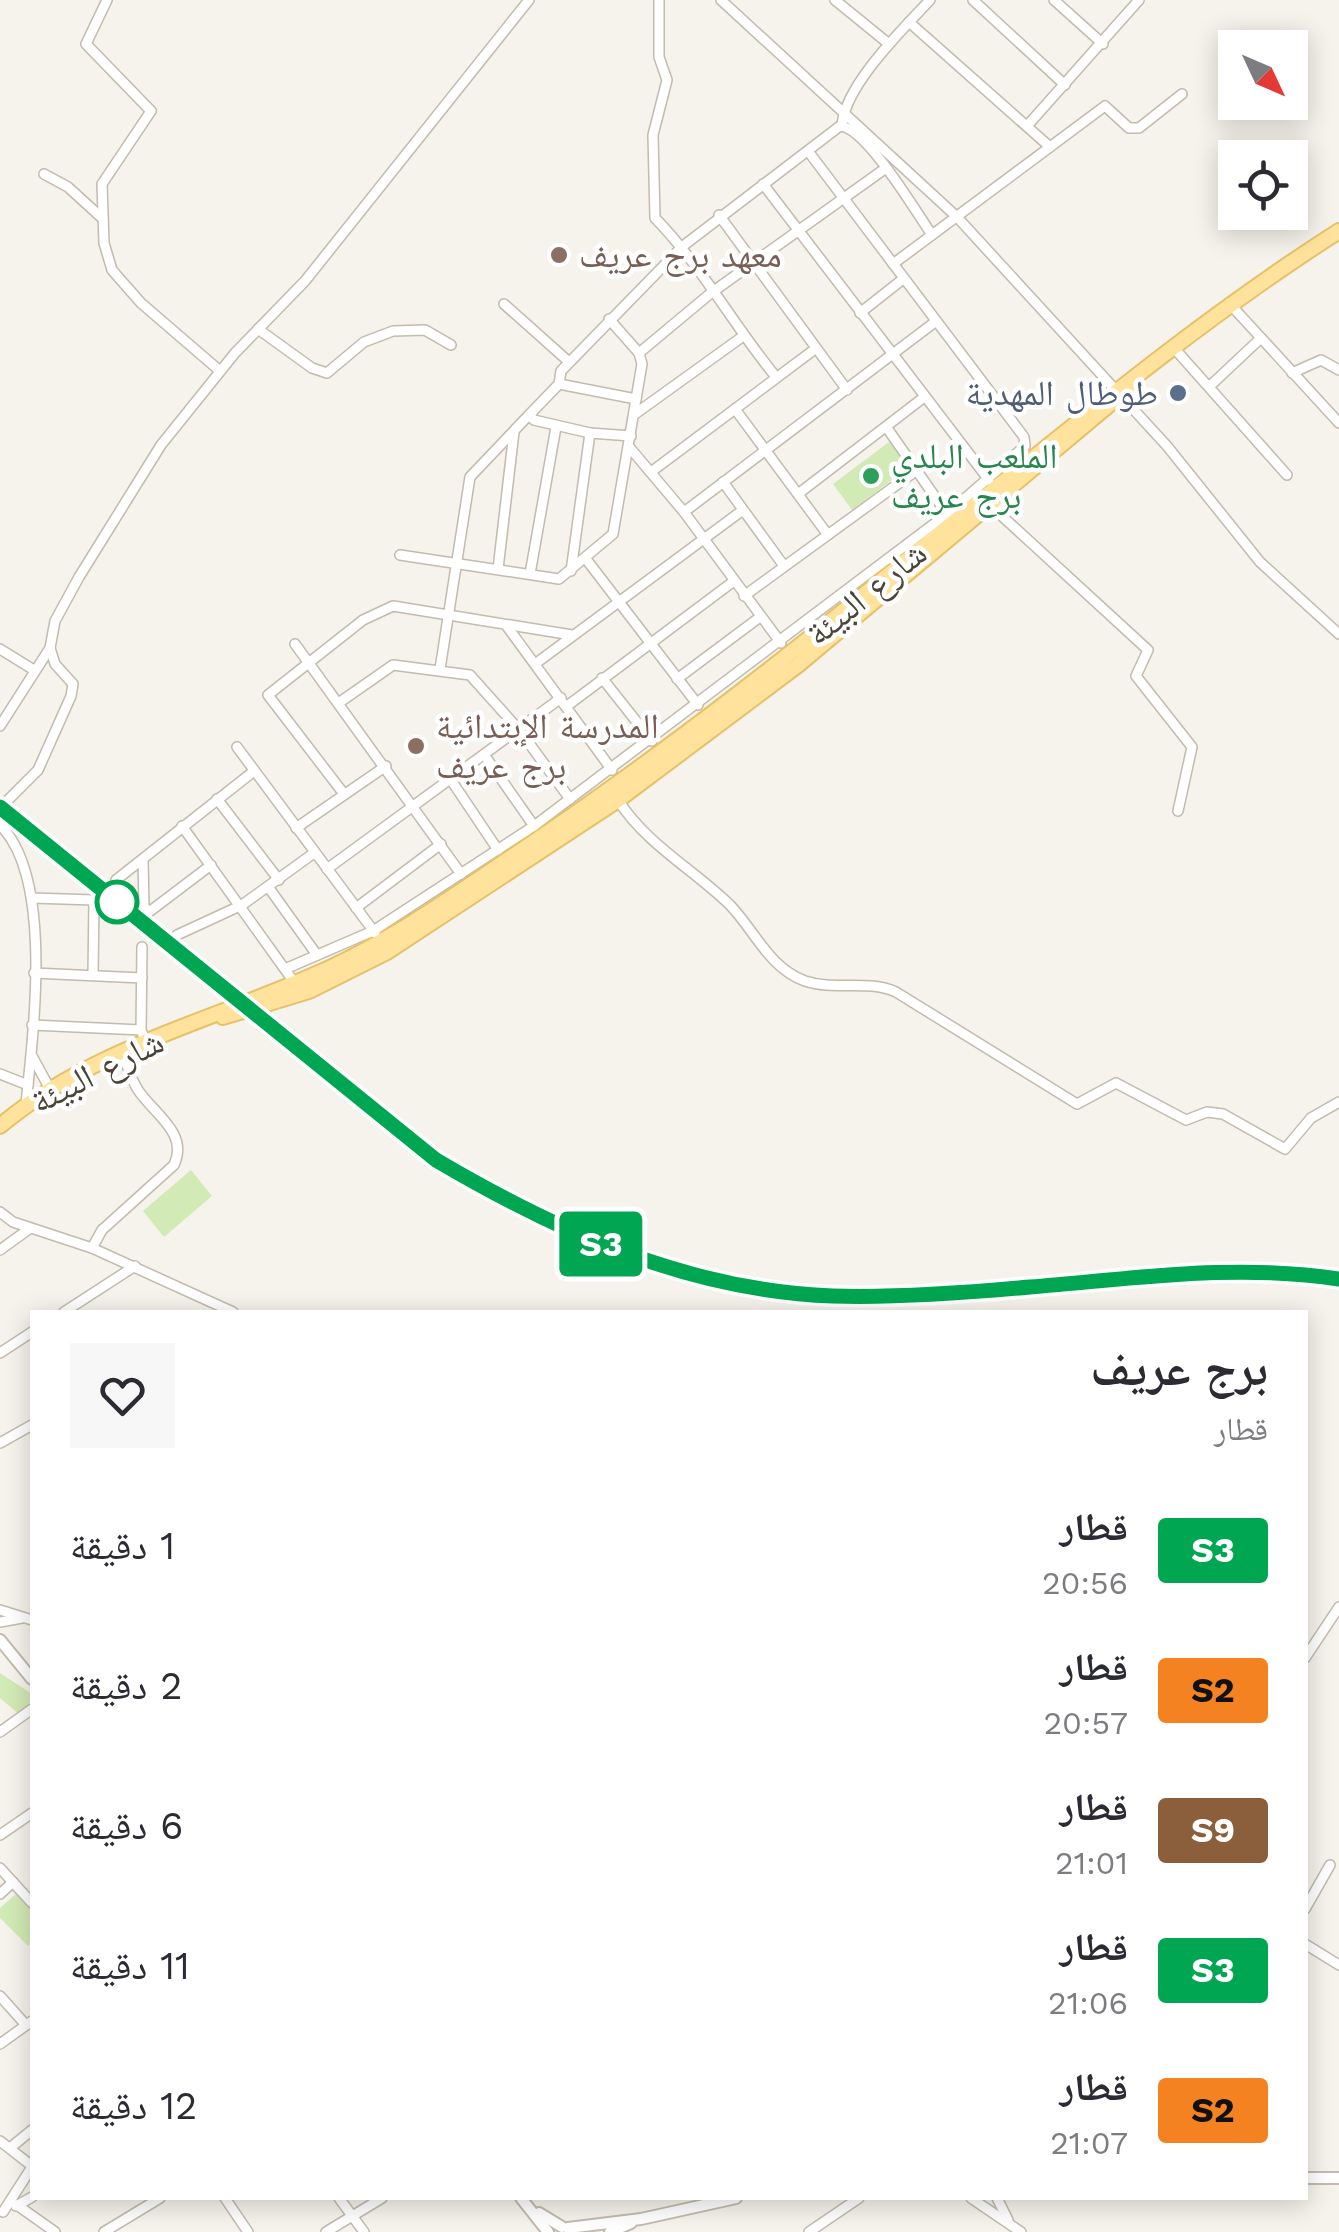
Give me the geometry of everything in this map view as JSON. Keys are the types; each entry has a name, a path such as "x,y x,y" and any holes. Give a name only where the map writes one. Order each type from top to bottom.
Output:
{"main road":[{"name":"شارع البيئة","path":"198,1023 380,941 618,800 794,660 992,489 1119,394 1229,303 1339,231"},
{"name":"شارع البيئة","path":"0,1126 50,1088 122,1053 144,1036 309,991 794,660"}],"street":[{"path":"107,0 86,44 151,111 102,184 102,236 114,273 150,314 220,371"},
{"path":"0,725 50,648 56,621 161,445 220,371 305,281 529,0"},
{"path":"659,0 659,58 667,80 654,119 654,214 682,246 711,293 776,378"},
{"path":"721,0 956,217 1168,446 1260,562 1339,634"},
{"path":"836,0 890,44"},
{"path":"842,126 842,109 890,44 930,0"},
{"path":"973,0 1065,85"},
{"path":"1054,0 1102,44"},
{"path":"1027,126 1139,0"},
{"path":"910,22 1050,147"},
{"path":"893,264 1106,106 1128,128 1139,128 1182,94"},
{"path":"440,669 470,477 559,384 568,360 682,246 842,126"},
{"path":"842,126 858,135 886,168 932,235"},
{"path":"285,969 317,955 380,941 461,874 652,741 947,514 992,489 1026,442 808,151"},
{"path":"639,353 711,293 886,168"},
{"path":"44,174 68,187 103,219"},
{"path":"763,184 992,489 1002,516 1148,650 1136,676 1192,747 1178,811"},
{"path":"719,215 847,390"},
{"path":"860,313 903,279"},
{"path":"1229,303 1339,423"},
{"path":"504,304 568,360"},
{"path":"400,554 560,578 613,534 630,448 639,353 609,319"},
{"path":"684,512 935,322"},
{"path":"258,329 312,368 330,373 364,342 392,331 425,330 451,345"},
{"path":"634,414 742,336"},
{"path":"1211,385 1261,338"},
{"path":"1174,348 1211,385 1287,475"},
{"path":"651,472 815,349"},
{"path":"1292,373 1303,372 1320,360 1339,370"},
{"path":"559,384 636,399"},
{"path":"798,494 923,398"},
{"path":"1330,414 1339,406"},
{"path":"735,409 828,534"},
{"path":"530,415 556,426 631,436"},
{"path":"530,574 556,426"},
{"path":"887,428 947,514"},
{"path":"498,569 514,432"},
{"path":"571,571 590,433"},
{"path":"630,448 684,512 794,660"},
{"path":"744,596 917,470"},
{"path":"723,482 784,566"},
{"path":"536,664 743,510"},
{"path":"586,559 698,704"},
{"path":"327,869 734,581"},
{"path":"344,794 268,695 308,661 388,607 572,635"},
{"path":"677,679 760,617"},
{"path":"506,625 612,770"},
{"path":"295,644 461,874"},
{"path":"0,808 38,770 74,688 55,664 50,648"},
{"path":"0,649 34,670"},
{"path":"340,702 393,666 440,669 476,679 570,799"},
{"path":"602,678 652,741"},
{"path":"237,747 380,941"},
{"path":"485,756 534,826"},
{"path":"296,828 386,766"},
{"path":"116,880 254,771"},
{"path":"451,780 498,850"},
{"path":"217,799 279,880"},
{"path":"618,800 632,822 728,903 769,956 794,976 823,985 875,984 896,992 1078,1104 1116,1083 1186,1120 1208,1112 1223,1114 1285,1149 1312,1118 1339,1102"},
{"path":"0,824 14,841 36,916 26,1104"},
{"path":"182,826 294,982"},
{"path":"356,908 441,844"},
{"path":"176,935 242,905 314,853"},
{"path":"142,858 144,907 149,912 212,865"},
{"path":"269,888 317,955"},
{"path":"32,898 94,900 93,974"},
{"path":"32,1025 144,1036 142,947"},
{"path":"34,974 142,978"},
{"path":"92,1248 102,1230 174,1165 178,1155 173,1132 137,1088 122,1053"},
{"path":"31,1054 50,1088"},
{"path":"0,1074 28,1085"},
{"path":"0,1212 29,1229 135,1266 225,1310"},
{"path":"0,1250 29,1229"},
{"path":"67,1310 135,1266"},
{"path":"0,1353 30,1333"},
{"path":"3,1438 30,1426"},
{"path":"1308,1654 1339,1608"},
{"path":"0,1610 29,1619"},
{"path":"0,1622 29,1619"},
{"path":"0,1640 29,1675"},
{"path":"0,1656 29,1675"},
{"path":"0,1732 30,1710"},
{"path":"0,1835 30,1814"},
{"path":"1308,1905 1330,1865"},
{"path":"0,1868 30,1901"},
{"path":"0,1894 14,1882"},
{"path":"1308,1946 1339,1965"},
{"path":"0,1996 29,2023 0,2044"},
{"path":"10,2148 30,2132"},
{"path":"0,2141 30,2164"},
{"path":"1,2213 30,2169"},
{"path":"1308,2178 1339,2178"},
{"path":"1,2213 30,2198"},
{"path":"104,2232 157,2200"},
{"path":"226,2200 248,2232"},
{"path":"341,2200 364,2232"},
{"path":"326,2232 379,2200"},
{"path":"523,2200 561,2230 641,2219 727,2200"},
{"path":"809,2232 856,2200"},
{"path":"974,2200 1020,2232"},
{"path":"998,2200 1009,2222"},
{"path":"18,2205 55,2232"},
{"path":"610,2232 641,2219"},
{"path":"828,2221 836,2232"}],"green space":[{"name":"الملعب البلدي برج عريف","path":"889,442 909,467 852,510 833,484"},
{"path":"191,1170 212,1196 164,1237 143,1211"},
{"path":"0,1673 30,1693 30,1708 20,1715 0,1698"},
{"path":"16,1894 30,1909 30,1944 0,1918 0,1908"}],"railway":[{"path":"0,806 436,1160 529,1211 626,1254 727,1283 833,1296 956,1293 1223,1272 1339,1279"}],"train":[{"name":"S3","path":"0,807 369,1110 436,1160 507,1202 634,1258 709,1279 832,1296 940,1294 1194,1274 1266,1272 1339,1279"}],"place":[{"name":"معهد برج عريف","path":"559,255"},
{"name":"طوطال المهدية","path":"1178,393"},
{"name":"الملعب البلدي برج عريف","path":"871,476"},
{"name":"المدرسة الإبتدائية برج عريف","path":"416,746"}]}
